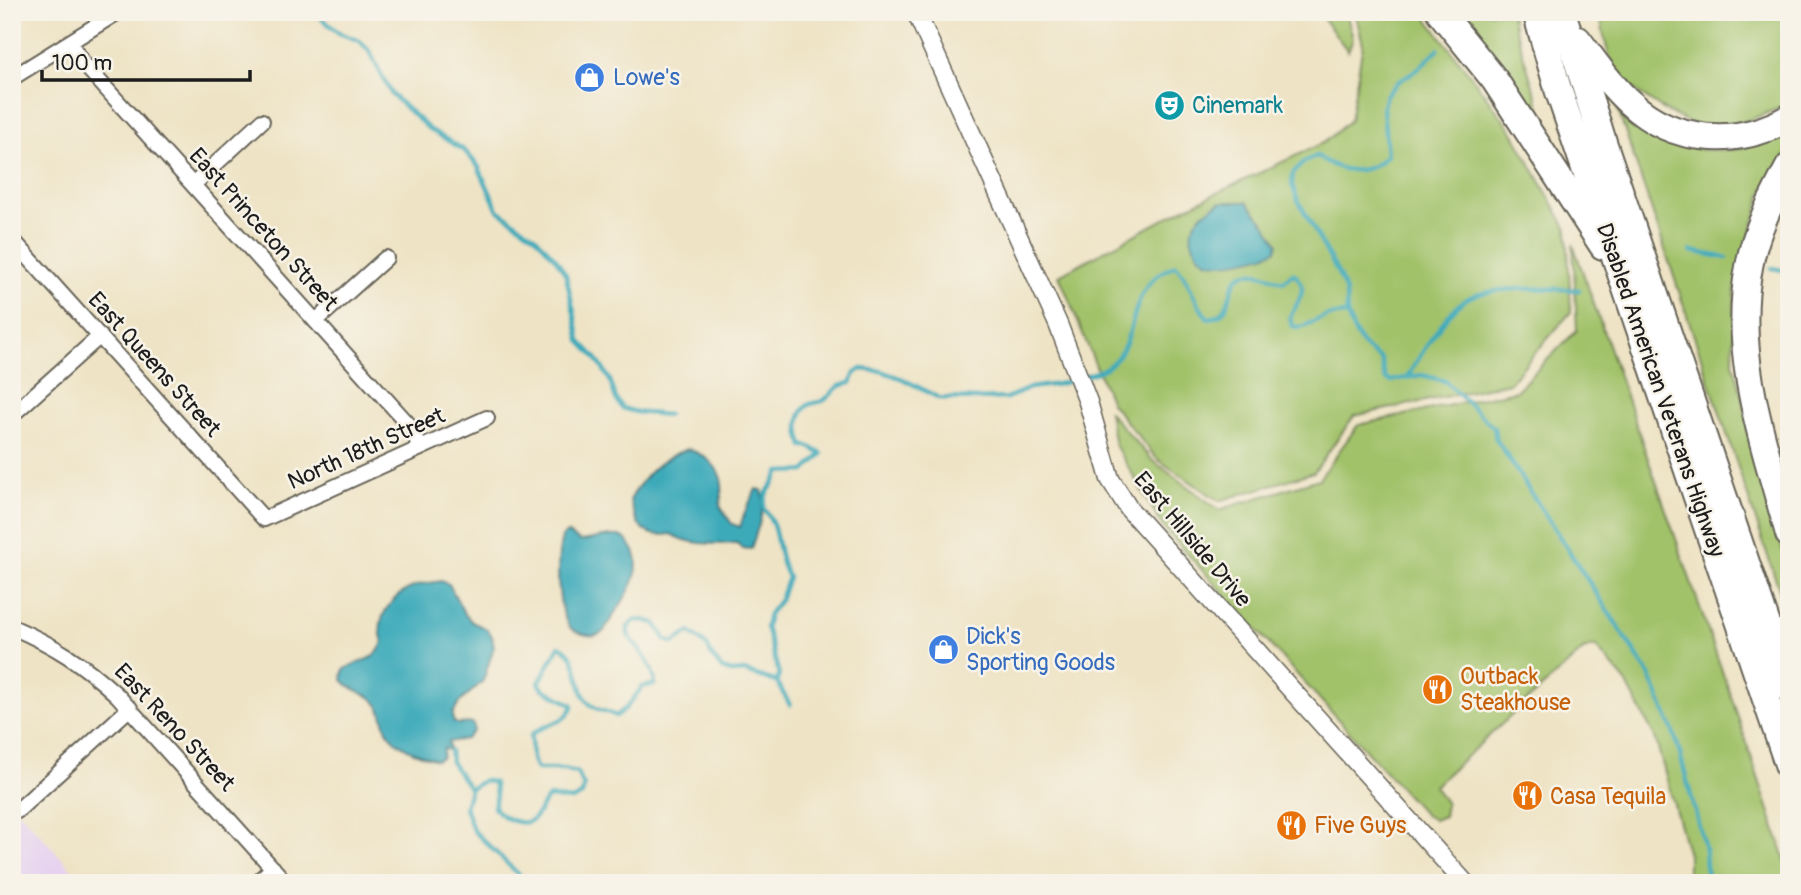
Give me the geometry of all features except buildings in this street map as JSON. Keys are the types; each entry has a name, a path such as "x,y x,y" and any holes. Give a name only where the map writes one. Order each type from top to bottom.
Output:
{"highway":[{"path":"1440,12 1494,79 1623,276"},
{"name":"Disabled American Veterans Highway","path":"1536,12 1558,89 1789,767"},
{"path":"1563,18 1615,89 1643,113 1670,128 1697,136 1727,138 1769,128 1789,118"},
{"name":"Disabled American Veterans Highway","path":"1563,18 1789,689"},
{"path":"1789,167 1759,232 1749,266 1744,337 1752,398 1789,534"}],"street":[{"path":"12,78 118,12"},
{"name":"East Hillside Drive","path":"916,12 1026,251 1070,355 1088,402 1110,479 1129,509 1465,883"},
{"name":"East Princeton Street","path":"70,43 83,63 410,426 420,447"},
{"path":"194,184 262,121"},
{"name":"East Queens Street","path":"12,239 264,519"},
{"path":"317,320 386,258"},
{"path":"12,415 100,336"},
{"name":"North 18th Street","path":"264,519 487,418"},
{"name":"East Reno Street","path":"12,627 55,646 88,668 130,708 286,883"},
{"path":"17,811 130,708"},
{"path":"256,883 273,868"}],"shaded area":[{"path":"12,804 84,883 12,883"}],"green space":[{"path":"1318,12 1346,12 1353,39 1348,51"},
{"path":"1355,12 1422,12 1511,129 1567,229 1571,312 1509,383 1354,416 1314,472 1219,501 1157,459 1111,403 1059,275 1185,208 1325,142 1350,120 1363,44"},
{"path":"1447,12 1510,12 1556,160"},
{"path":"1599,12 1789,12 1789,104 1751,119 1720,127 1689,122 1672,114 1635,90 1616,71 1608,53"},
{"path":"1616,104 1651,131 1702,150 1733,150 1773,140 1789,131 1789,150 1763,191 1735,289 1733,362 1789,575 1789,619"},
{"path":"1573,244 1734,705 1789,871 1789,883 1688,883 1688,855 1655,737 1626,682 1595,646 1583,650 1434,786 1446,804 1444,816 1434,820 1425,815 1164,528 1115,445 1109,412 1152,460 1219,510 1319,479 1358,425 1516,391 1577,330"}],"water":[{"path":"1221,202 1247,202 1278,243 1276,250 1254,258 1225,263 1208,261 1201,257 1192,240 1193,227 1202,215"},
{"path":"688,449 700,454 715,466 722,486 720,506 732,524 740,527 756,489 762,490 762,513 751,549 742,548 737,543 703,543 686,541 671,534 654,534 642,529 638,524 630,500 635,491 661,463"},
{"path":"567,533 580,541 610,536 625,538 636,557 637,568 630,590 604,631 596,635 583,634 572,629 562,607 558,582 559,557 562,537"},
{"path":"441,581 449,584 464,613 472,622 487,629 492,636 494,647 483,681 460,702 453,713 453,721 458,724 473,723 474,730 466,739 448,742 450,751 444,748 442,757 437,760 416,753 396,741 387,730 377,703 342,680 343,671 349,666 370,658 379,650 383,642 383,617 391,602 413,587"}],"waterway":[{"path":"318,12 320,17 339,33 360,41 369,51 392,95 429,129 464,150 478,166 498,210 535,236 557,260 566,275 580,341 596,358 610,380 622,408 668,415"},
{"path":"1084,376 1113,362 1128,338 1140,298 1148,285 1159,274 1176,265 1208,318 1225,309 1234,285 1245,273 1266,275 1283,282 1293,273 1298,278 1302,289 1290,317 1292,326 1301,327 1327,316 1347,314 1346,292 1298,200 1292,185 1293,173 1304,162 1317,156 1334,166 1353,170 1362,170 1379,162 1387,155 1383,107 1386,95 1438,49"},
{"path":"1691,251 1727,258"},
{"path":"1772,268 1789,271"},
{"path":"1407,377 1432,338 1462,302 1501,290 1579,290"},
{"path":"1347,314 1360,340 1369,351 1381,359 1385,378 1390,381 1422,375 1445,381 1494,428 1496,439 1650,676 1676,739 1705,849 1707,883"},
{"path":"527,883 473,830 465,807 470,789 484,780 494,783 494,808 508,819 520,822 526,822 536,816 549,797 572,800 582,795 584,786 577,773 565,769 537,769 532,759 531,735 566,717 573,705 543,689 539,683 559,646 567,650 572,657 585,698 596,708 616,716 626,708 642,687 655,684 648,663 628,635 628,627 634,621 655,623 666,640 673,643 690,632 708,647 722,669 744,671 777,682 779,674 766,627 769,614 780,600 788,577 764,503 779,472 805,471 822,454 803,446 799,430 800,419 808,405 822,401 837,388 851,383 855,373 861,369 881,371 903,379 939,398 1007,398 1030,388 1076,379"},
{"path":"777,682 790,705"},
{"path":"450,751 451,762 470,789"}],"place":[{"name":"Lowe's","path":"590,77"},
{"name":"Cinemark","path":"1169,105"},
{"name":"Dick's Sporting Goods","path":"943,649"},
{"name":"Outback Steakhouse","path":"1437,689"},
{"name":"Casa Tequila","path":"1527,796"},
{"name":"Five Guys","path":"1291,825"}]}
